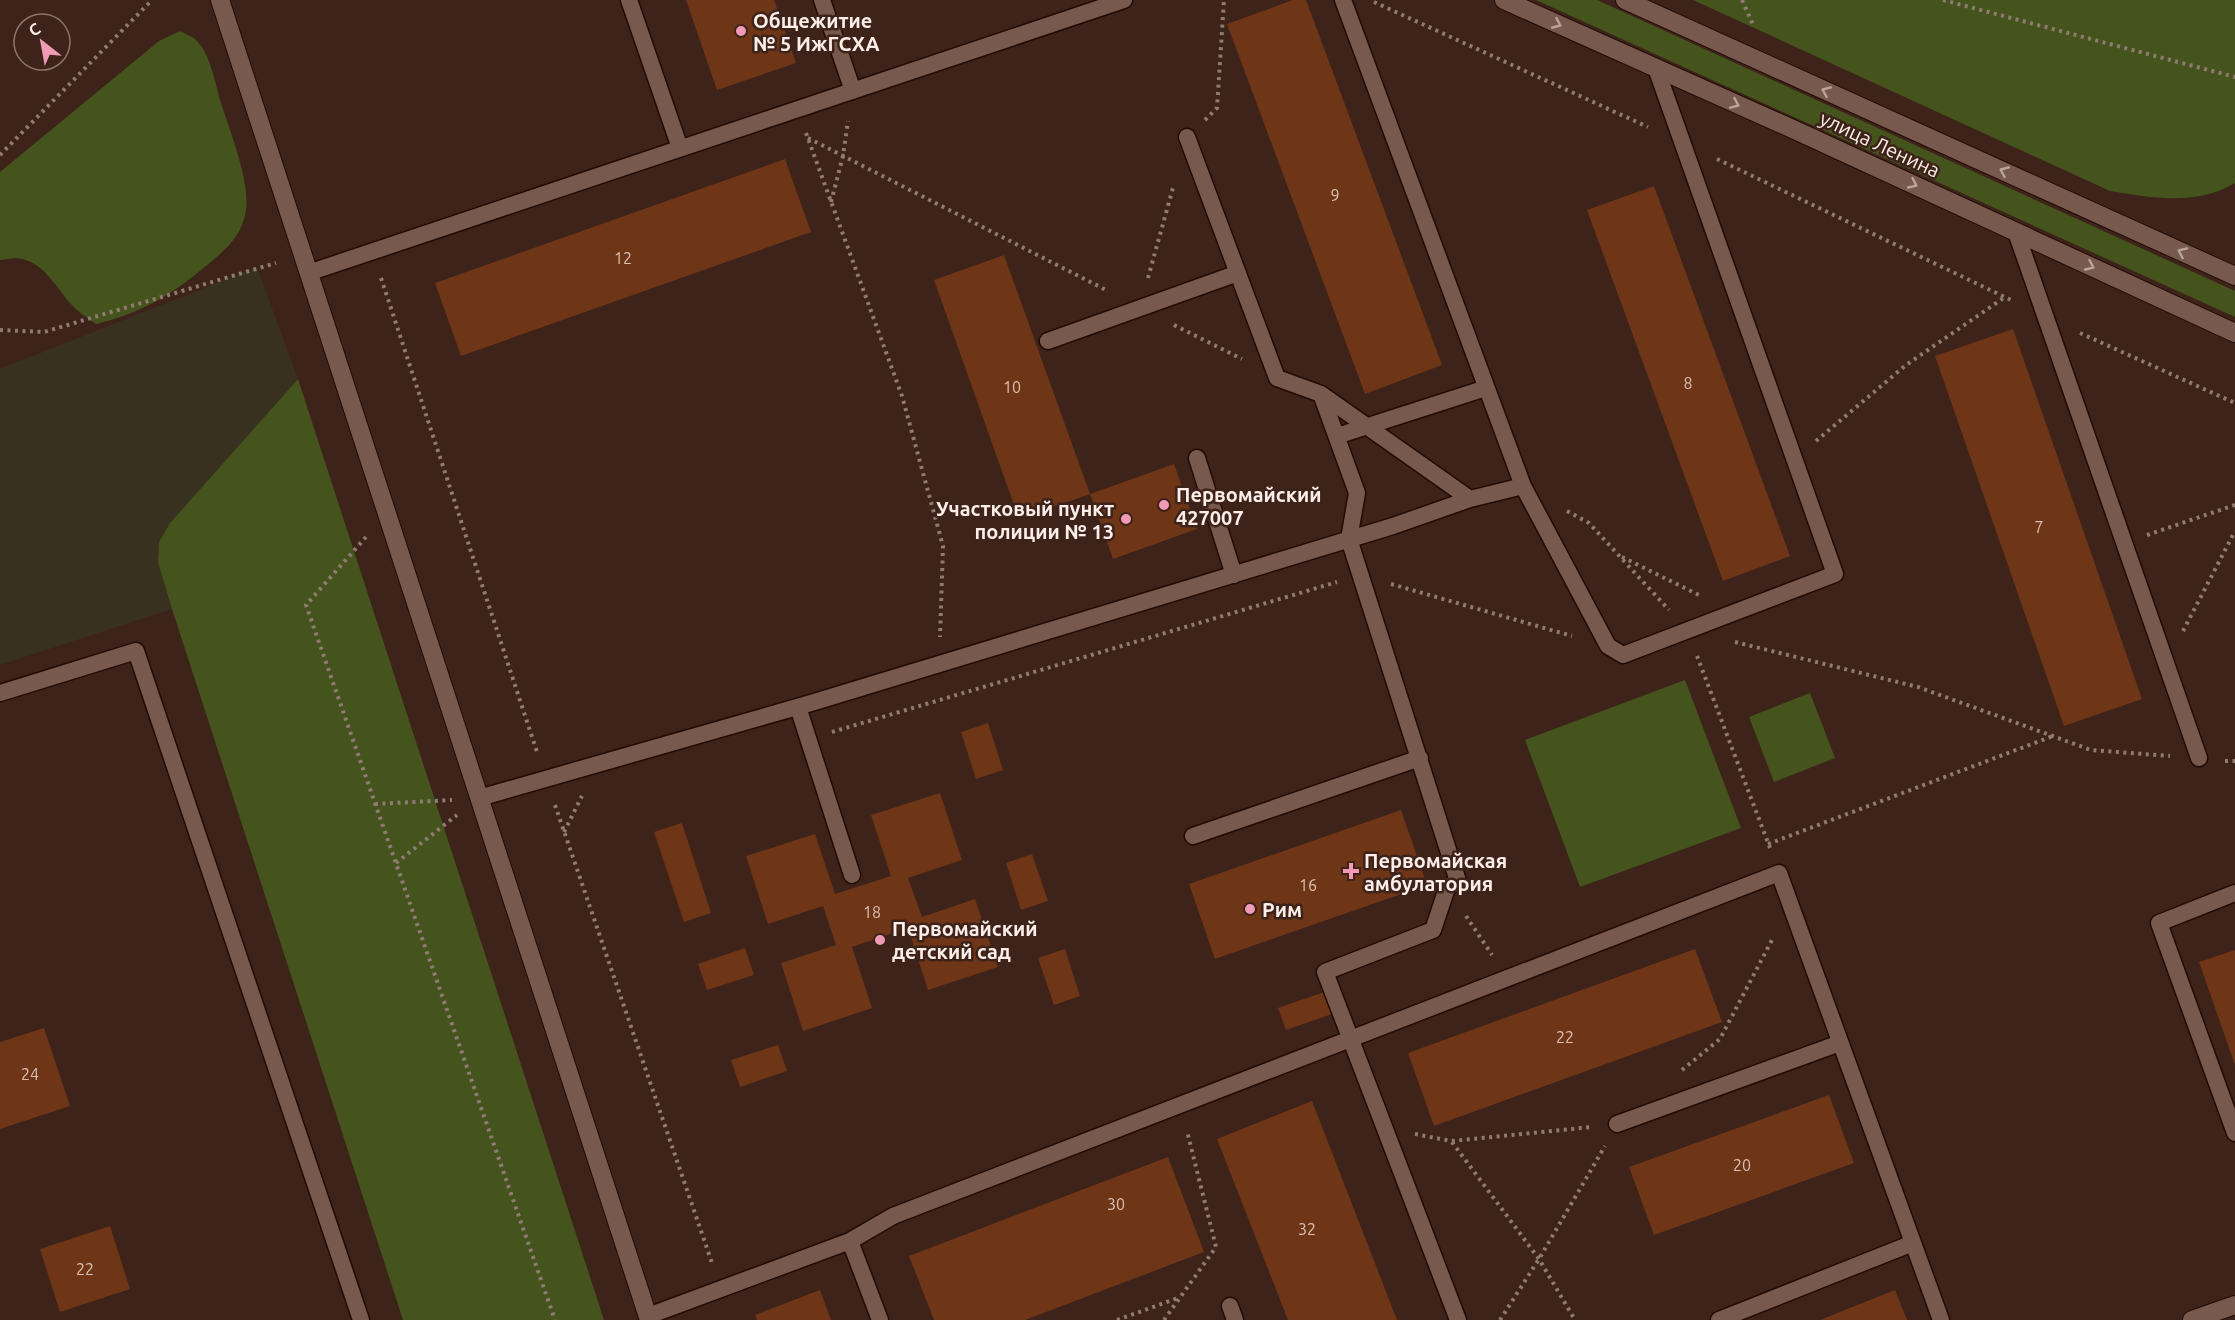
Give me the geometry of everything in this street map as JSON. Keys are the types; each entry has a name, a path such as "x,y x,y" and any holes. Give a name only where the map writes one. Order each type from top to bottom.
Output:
{"street":[{"path":"220,0 648,1318"},
{"name":"улица Ленина","path":"1504,0 2235,333"},
{"name":"улица Ленина","path":"1625,0 2235,276"},
{"path":"2192,1320 2235,1305"}],"lane":[{"path":"629,0 680,148"},
{"path":"822,0 853,91"},
{"path":"308,273 1124,0"},
{"path":"1343,0 1523,486 1608,646 1623,655 1835,574 1656,68"},
{"path":"1188,137 1277,378 1321,394 1470,499"},
{"path":"2016,232 2199,759"},
{"path":"1048,341 1238,273"},
{"path":"1337,436 1486,388"},
{"path":"1321,394 1357,493 1349,539 1458,881 1447,888 1433,930 1325,972 1458,1320"},
{"path":"1197,458 1234,575"},
{"path":"479,798 939,665 1393,526 1470,499 1523,486"},
{"path":"0,693 136,651 361,1320"},
{"path":"798,707 852,875"},
{"path":"1192,836 1420,758"},
{"path":"648,1318 850,1241 893,1216 1779,873 1941,1320"},
{"path":"2235,893 2159,923 2235,1133"},
{"path":"1617,1124 1840,1043"},
{"path":"850,1241 880,1320"},
{"path":"1719,1320 1913,1243"}],"path":[{"path":"0,155 152,0"},
{"path":"1370,0 1682,142 2046,317 2235,403"},
{"path":"1943,0 2235,77"},
{"path":"831,202 843,156 853,91"},
{"path":"797,110 902,396 943,546 939,665"},
{"path":"769,118 1277,378"},
{"path":"0,330 44,333 303,255"},
{"path":"1795,459 1906,365 2005,297"},
{"path":"1523,486 1589,523 1688,630 1779,873"},
{"path":"2124,542 2235,505"},
{"path":"387,515 306,605 555,1320"},
{"path":"2166,664 2235,531"},
{"path":"1620,556 1734,612"},
{"path":"808,739 1361,575 1608,646"},
{"path":"1734,642 1918,687 2091,750 2235,761"},
{"path":"1768,844 2053,736"},
{"path":"375,804 479,798"},
{"path":"396,863 479,798"},
{"path":"1447,888 1507,978"},
{"path":"1164,1320 1216,1247 1181,1104"},
{"path":"1385,1128 1451,1141 1617,1124"},
{"path":"1451,1141 1539,1259 1575,1320"},
{"path":"1117,1320 1180,1298"}],"shaded area":[{"path":"257,267 298,379 170,523 159,542 158,562 172,609 0,665 0,369"}],"green space":[{"path":"1536,0 1597,0 2235,291 2235,317"},
{"path":"1693,0 2235,0 2235,183 2205,195 2174,198 2110,191"},
{"path":"180,31 201,46 212,70 245,185 244,220 230,244 177,288 139,310 96,324 73,306 50,278 31,262 20,258 0,260 0,172 159,41"},
{"path":"298,379 604,1320 403,1320 158,562 159,542 170,523"},
{"path":"1685,680 1741,828 1580,887 1525,740"},
{"path":"1810,693 1835,758 1774,782 1749,717"}],"building":[{"name":"Общежитие № 5 ИжГСХА","path":"686,0 774,0 796,63 717,90"},
{"path":"1293,0 1306,0 1442,365 1365,394 1227,24"},
{"path":"785,159 811,232 461,356 435,283"},
{"path":"1654,186 1790,556 1723,581 1587,210"},
{"path":"1004,255 1090,494 1019,519 934,280"},
{"path":"2013,329 2142,699 2064,726 1935,356"},
{"path":"1174,464 1197,529 1113,559 1090,494"},
{"path":"988,723 1003,770 976,779 961,732"},
{"path":"940,793 962,860 908,878 922,917 975,899 998,967 928,990 908,928 852,947 872,1008 803,1031 781,963 836,945 823,906 768,924 746,856 815,834 835,894 891,876 871,815"},
{"path":"1401,810 1427,885 1215,959 1189,884"},
{"path":"682,823 711,913 684,922 654,832"},
{"path":"1032,854 1048,901 1021,910 1006,863"},
{"path":"745,948 754,975 707,990 698,964"},
{"path":"1065,949 1080,996 1054,1005 1038,958"},
{"path":"1695,949 1722,1022 1434,1126 1408,1053"},
{"path":"2235,950 2235,1065 2199,962"},
{"path":"1324,992 1332,1014 1286,1030 1278,1008"},
{"path":"44,1028 70,1106 0,1129 0,1042"},
{"path":"778,1045 787,1071 740,1087 731,1060"},
{"path":"1829,1095 1854,1163 1654,1235 1629,1167"},
{"path":"1312,1101 1397,1320 1288,1320 1217,1139"},
{"path":"1168,1157 1204,1252 1025,1320 934,1320 909,1256"},
{"path":"110,1226 130,1289 60,1312 40,1249"},
{"path":"820,1290 831,1320 757,1320 755,1315"},
{"path":"1895,1290 1907,1320 1820,1320"}],"place":[{"name":"Общежитие № 5 ИжГСХА","path":"741,31"},
{"name":"Первомайский 427007","path":"1164,505"},
{"name":"Участковый пункт полиции № 13","path":"1126,519"},
{"name":"Первомайская амбулатория","path":"1351,871"},
{"name":"Рим","path":"1250,909"},
{"name":"Первомайский детский сад","path":"880,940"}]}
